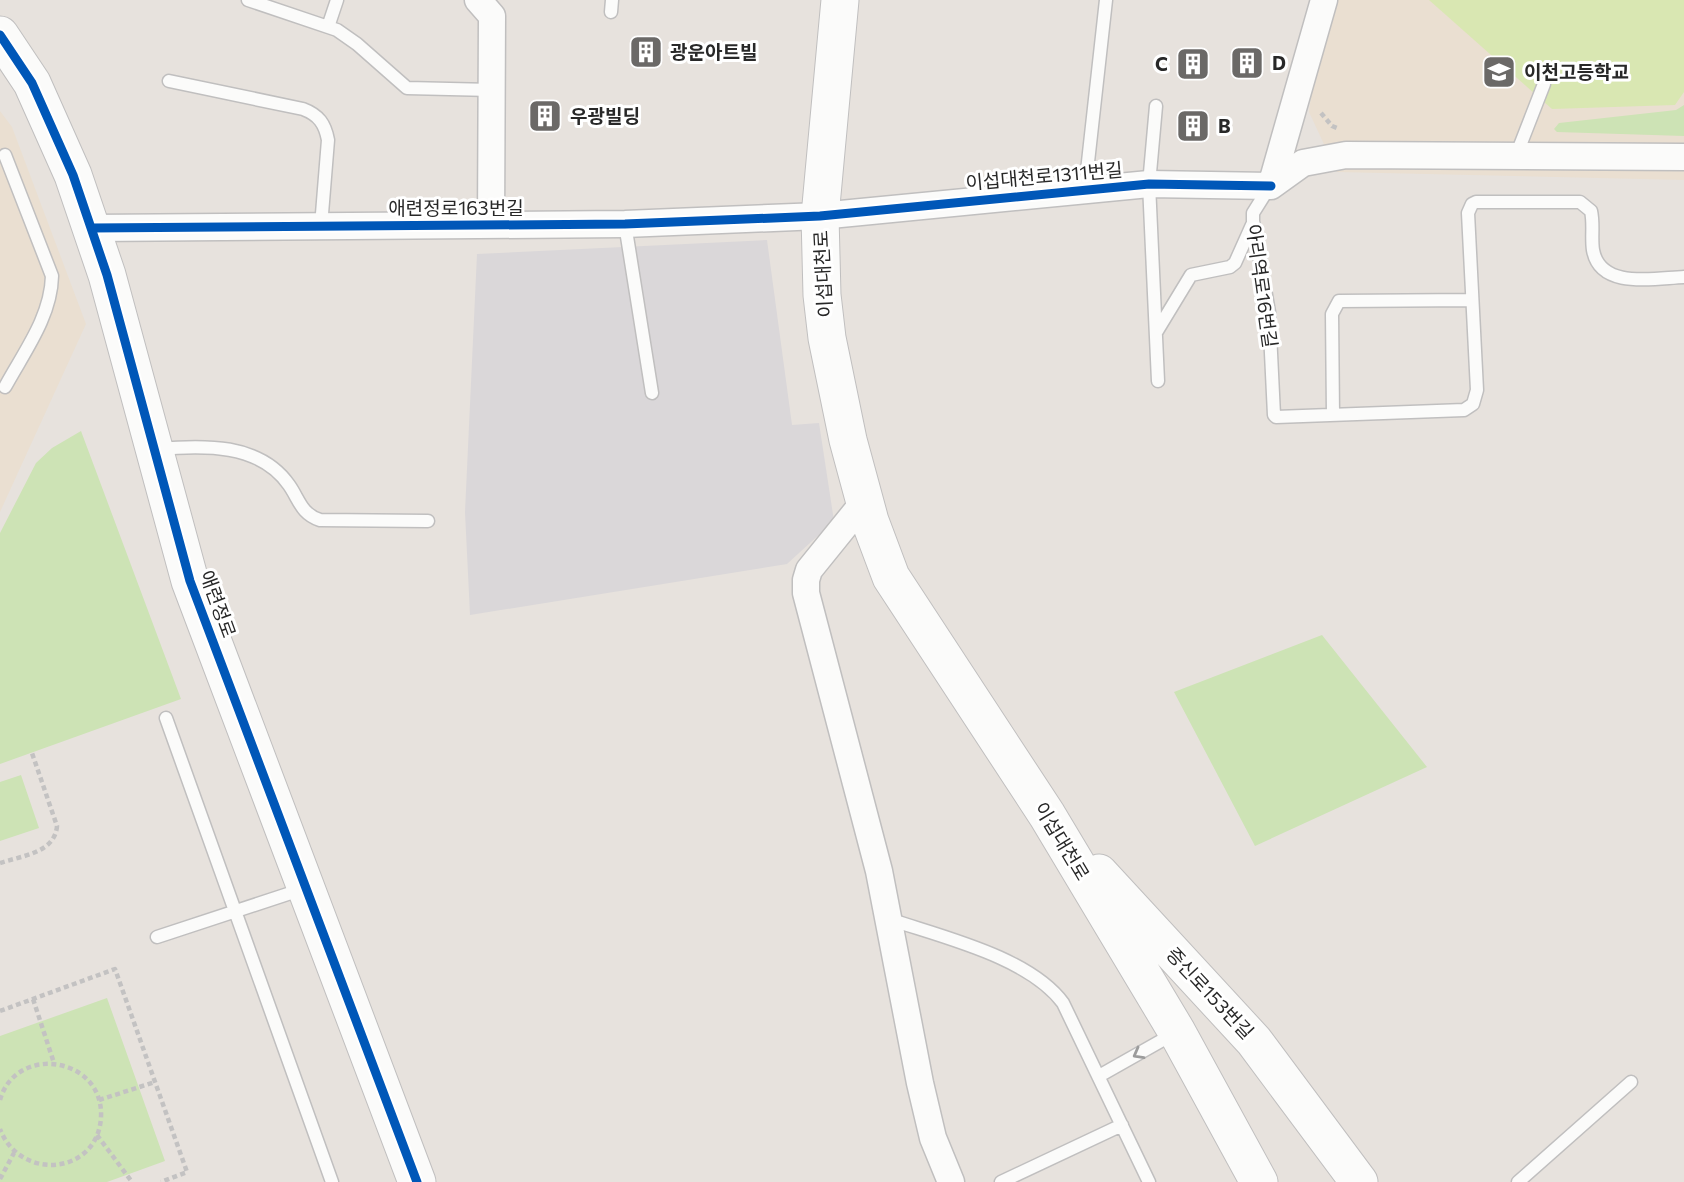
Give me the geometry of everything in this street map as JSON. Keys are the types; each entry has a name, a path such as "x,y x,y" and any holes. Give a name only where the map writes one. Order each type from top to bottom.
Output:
{"street":[{"name":"이섭대천로","path":"839,0 820,216 821,295 848,440 864,502 891,577 1046,815 1177,1032 1259,1182"},
{"name":"아리역로16번길","path":"1271,186 1324,0"},
{"path":"491,225 493,5"},
{"name":"애련정로","path":"0,35 32,83 73,175 107,275 190,581 304,889 417,1182"},
{"path":"1271,186 1303,163 1346,155 1684,157"},
{"name":"이섭대천로1311번길","path":"820,216 1085,188 1149,184 1271,186"},
{"name":"애련정로163번길","path":"92,228 625,224 820,216"},
{"path":"864,502 809,570 806,593 879,871 933,1138 951,1182"},
{"name":"증신로153번길","path":"1046,815 1254,1041 1359,1182"}],"lane":[{"path":"248,0 328,27 348,37 407,88 492,90"},
{"path":"328,27 337,0"},
{"path":"1085,188 1105,0"},
{"path":"169,81 303,109 318,116 327,131 328,141 321,226"},
{"path":"1516,156 1545,84"},
{"name":"이섭대천로1311번길","path":"1149,184 1156,106"},
{"path":"2,155 52,276 52,292 47,308 5,387"},
{"path":"1149,184 1158,381"},
{"name":"아리역로16번길","path":"1271,186 1253,213 1253,221 1269,312 1276,417 1333,415"},
{"path":"1472,300 1339,301 1332,314 1333,415 1464,410 1473,404 1477,390 1468,213 1476,202 1580,202 1591,211 1593,250 1609,273 1626,279 1684,277"},
{"path":"1156,332 1191,275 1230,267 1235,263 1253,221"},
{"path":"625,224 652,393"},
{"path":"154,449 211,446 256,458 283,477 304,512 320,520 428,521"},
{"path":"166,718 332,1182"},
{"path":"157,937 304,889"},
{"path":"889,919 1021,968 1043,983 1063,1003 1149,1182"},
{"path":"1099,1076 1177,1032"},
{"path":"1518,1182 1631,1083"},
{"path":"1001,1182 1122,1125"}],"path":[{"path":"0,863 42,849 49,845 56,834 57,826 32,753"},
{"path":"0,1011 115,970 187,1172 160,1182"},
{"path":"33,999 54,1063"},
{"path":"0,1100 1,1089 27,1068 54,1063 78,1071 91,1084 99,1100 101,1117 97,1135 88,1149 76,1159 60,1165 44,1166 28,1162 14,1153 0,1129"},
{"path":"99,1100 155,1082"},
{"path":"97,1135 132,1182"},
{"path":"0,1179 14,1153"}],"shaded area":[{"name":"이천고등학교","path":"1328,0 1684,0 1684,180 1337,172 1309,112 1319,32"},
{"path":"0,111 12,127 86,324 0,512"},
{"path":"767,240 792,425 819,423 834,521 787,564 470,615 465,512 477,254"}],"green space":[{"path":"1429,0 1684,0 1684,92 1675,105 1552,109"},
{"path":"1684,105 1684,136 1557,132 1554,129 1559,123 1676,110"},
{"path":"81,431 181,699 0,764 0,533 36,463 52,448"},
{"path":"1322,635 1427,767 1255,846 1174,692"},
{"path":"21,775 39,828 0,841 0,782"},
{"path":"107,998 165,1161 107,1182 0,1182 0,1036"}],"cycle path":[{"path":"0,35 32,83 73,175 107,275 190,581 417,1182"},
{"path":"92,228 625,224 820,216 1149,184 1271,186"}],"place":[{"name":"광운아트빌","path":"646,52"},
{"name":"D","path":"1247,63"},
{"name":"C","path":"1193,64"},
{"name":"이천고등학교","path":"1499,72"},
{"name":"우광빌딩","path":"545,116"},
{"name":"B","path":"1193,126"}]}
